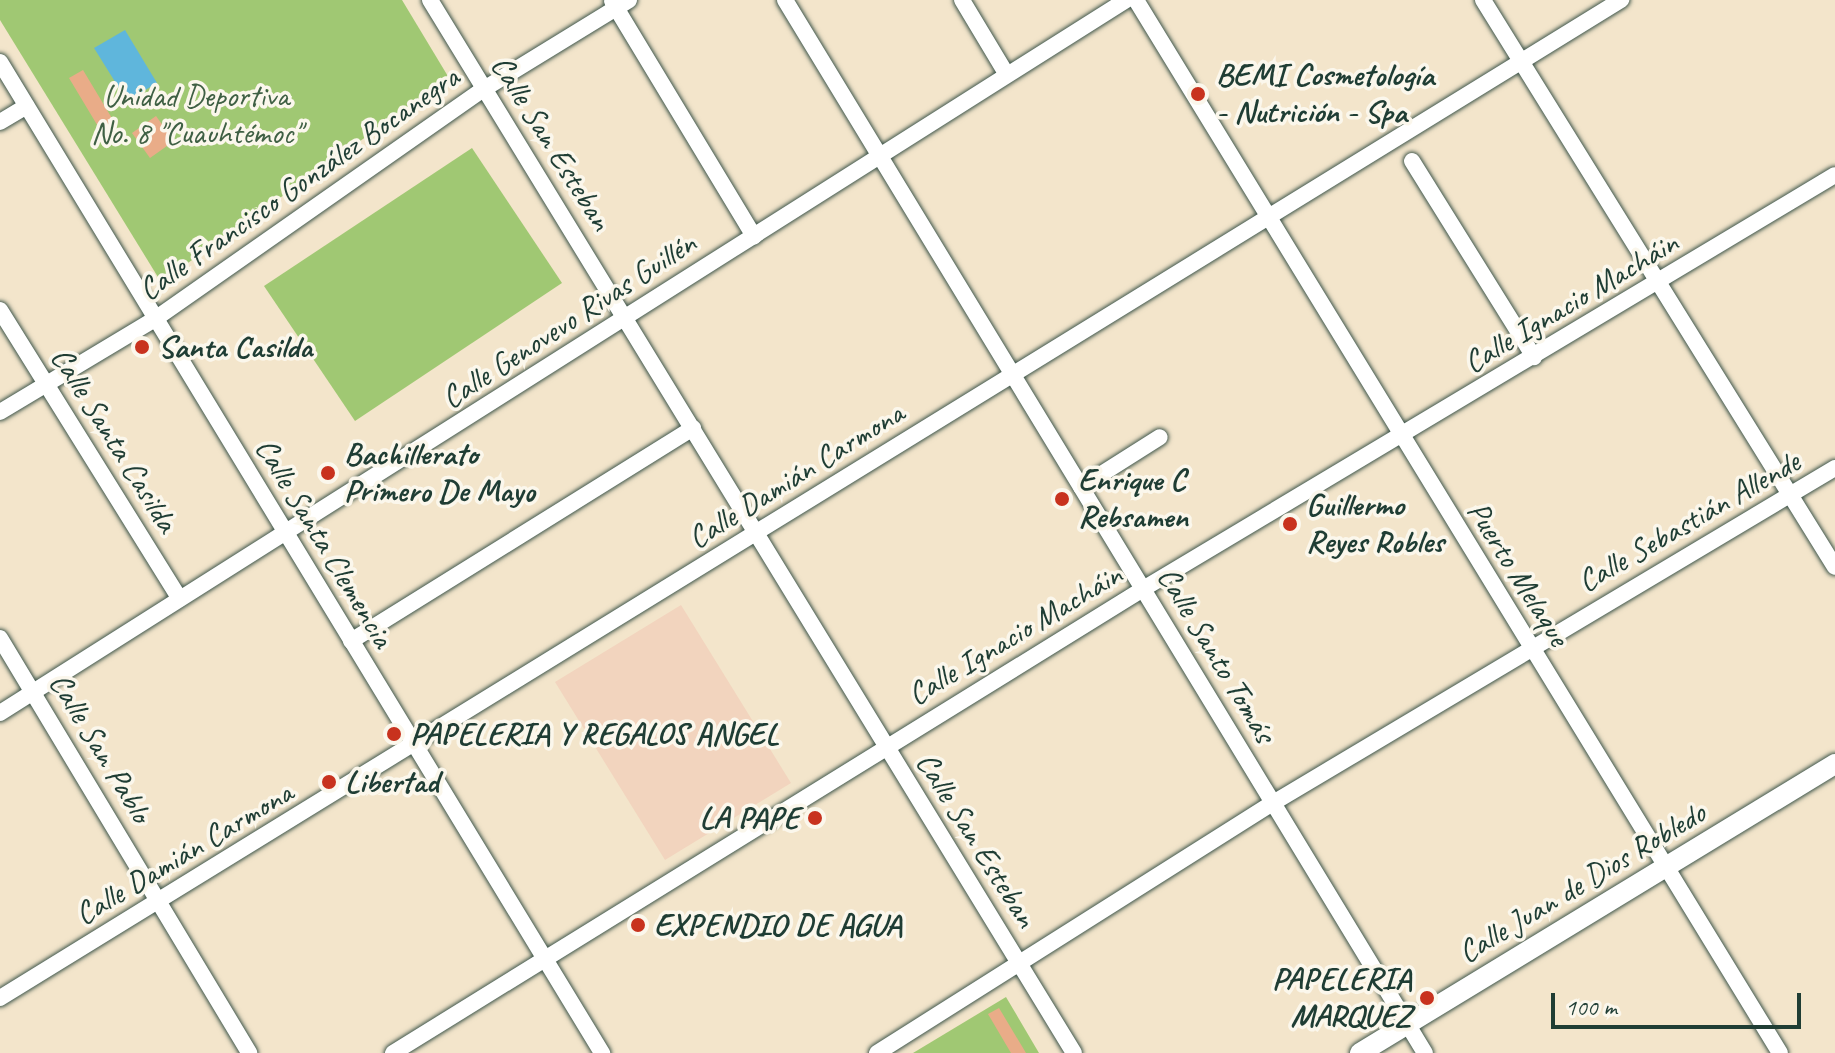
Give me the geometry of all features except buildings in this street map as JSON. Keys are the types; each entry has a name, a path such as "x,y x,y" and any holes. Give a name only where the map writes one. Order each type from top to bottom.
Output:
{"street":[{"name":"Calle San Esteban","path":"430,0 1074,1053"},
{"name":"Calle Santo Tomás","path":"785,0 1425,1053"},
{"path":"962,0 1007,75"},
{"name":"Calle Genovevo Rivas Guillén","path":"0,713 1126,0"},
{"name":"Puerto Melaque","path":"1136,0 1400,439 1780,1053"},
{"path":"1483,0 1835,567"},
{"name":"Calle Damián Carmona","path":"0,998 415,747 1264,214 1621,0"},
{"name":"Calle Francisco González Bocanegra","path":"0,412 155,319 484,89 619,3"},
{"path":"619,3 754,236"},
{"name":"Calle Santa Clemencia","path":"0,62 602,1053"},
{"path":"0,122 27,106"},
{"path":"1412,161 1534,357"},
{"name":"Calle Ignacio Macháin","path":"393,1053 1143,589 1400,439 1835,175"},
{"name":"Calle Santa Casilda","path":"0,310 180,599"},
{"path":"351,641 693,428"},
{"path":"1081,487 1160,437"},
{"name":"Calle Sebastián Allende","path":"877,1053 1021,966 1273,803 1835,468"},
{"name":"Calle San Pablo","path":"0,638 249,1053"},
{"name":"Calle Juan de Dios Robledo","path":"1360,1053 1835,764"}],"shaded area":[{"path":"681,605 791,783 665,860 555,682"}],"green space":[{"name":"Unidad Deportiva No. 8 \"Cuauhtémoc\"","path":"0,0 402,0 449,78 161,282 0,20"},
{"path":"472,148 562,283 355,421 264,286"},
{"path":"1006,997 1039,1053 913,1053"}],"water":[{"path":"125,30 157,83 127,101 94,48"}],"place":[{"name":"BEMI Cosmetología - Nutrición - Spa","path":"1198,94"},
{"name":"Santa Casilda","path":"142,347"},
{"name":"Bachillerato Primero De Mayo","path":"328,473"},
{"name":"Enrique C Rebsamen","path":"1062,499"},
{"name":"Guillermo Reyes Robles","path":"1290,524"},
{"name":"PAPELERIA Y REGALOS ANGEL","path":"394,734"},
{"name":"Libertad","path":"329,782"},
{"name":"LA PAPE","path":"815,818"},
{"name":"EXPENDIO DE AGUA","path":"638,925"},
{"name":"PAPELERIA MARQUEZ","path":"1427,998"}]}
